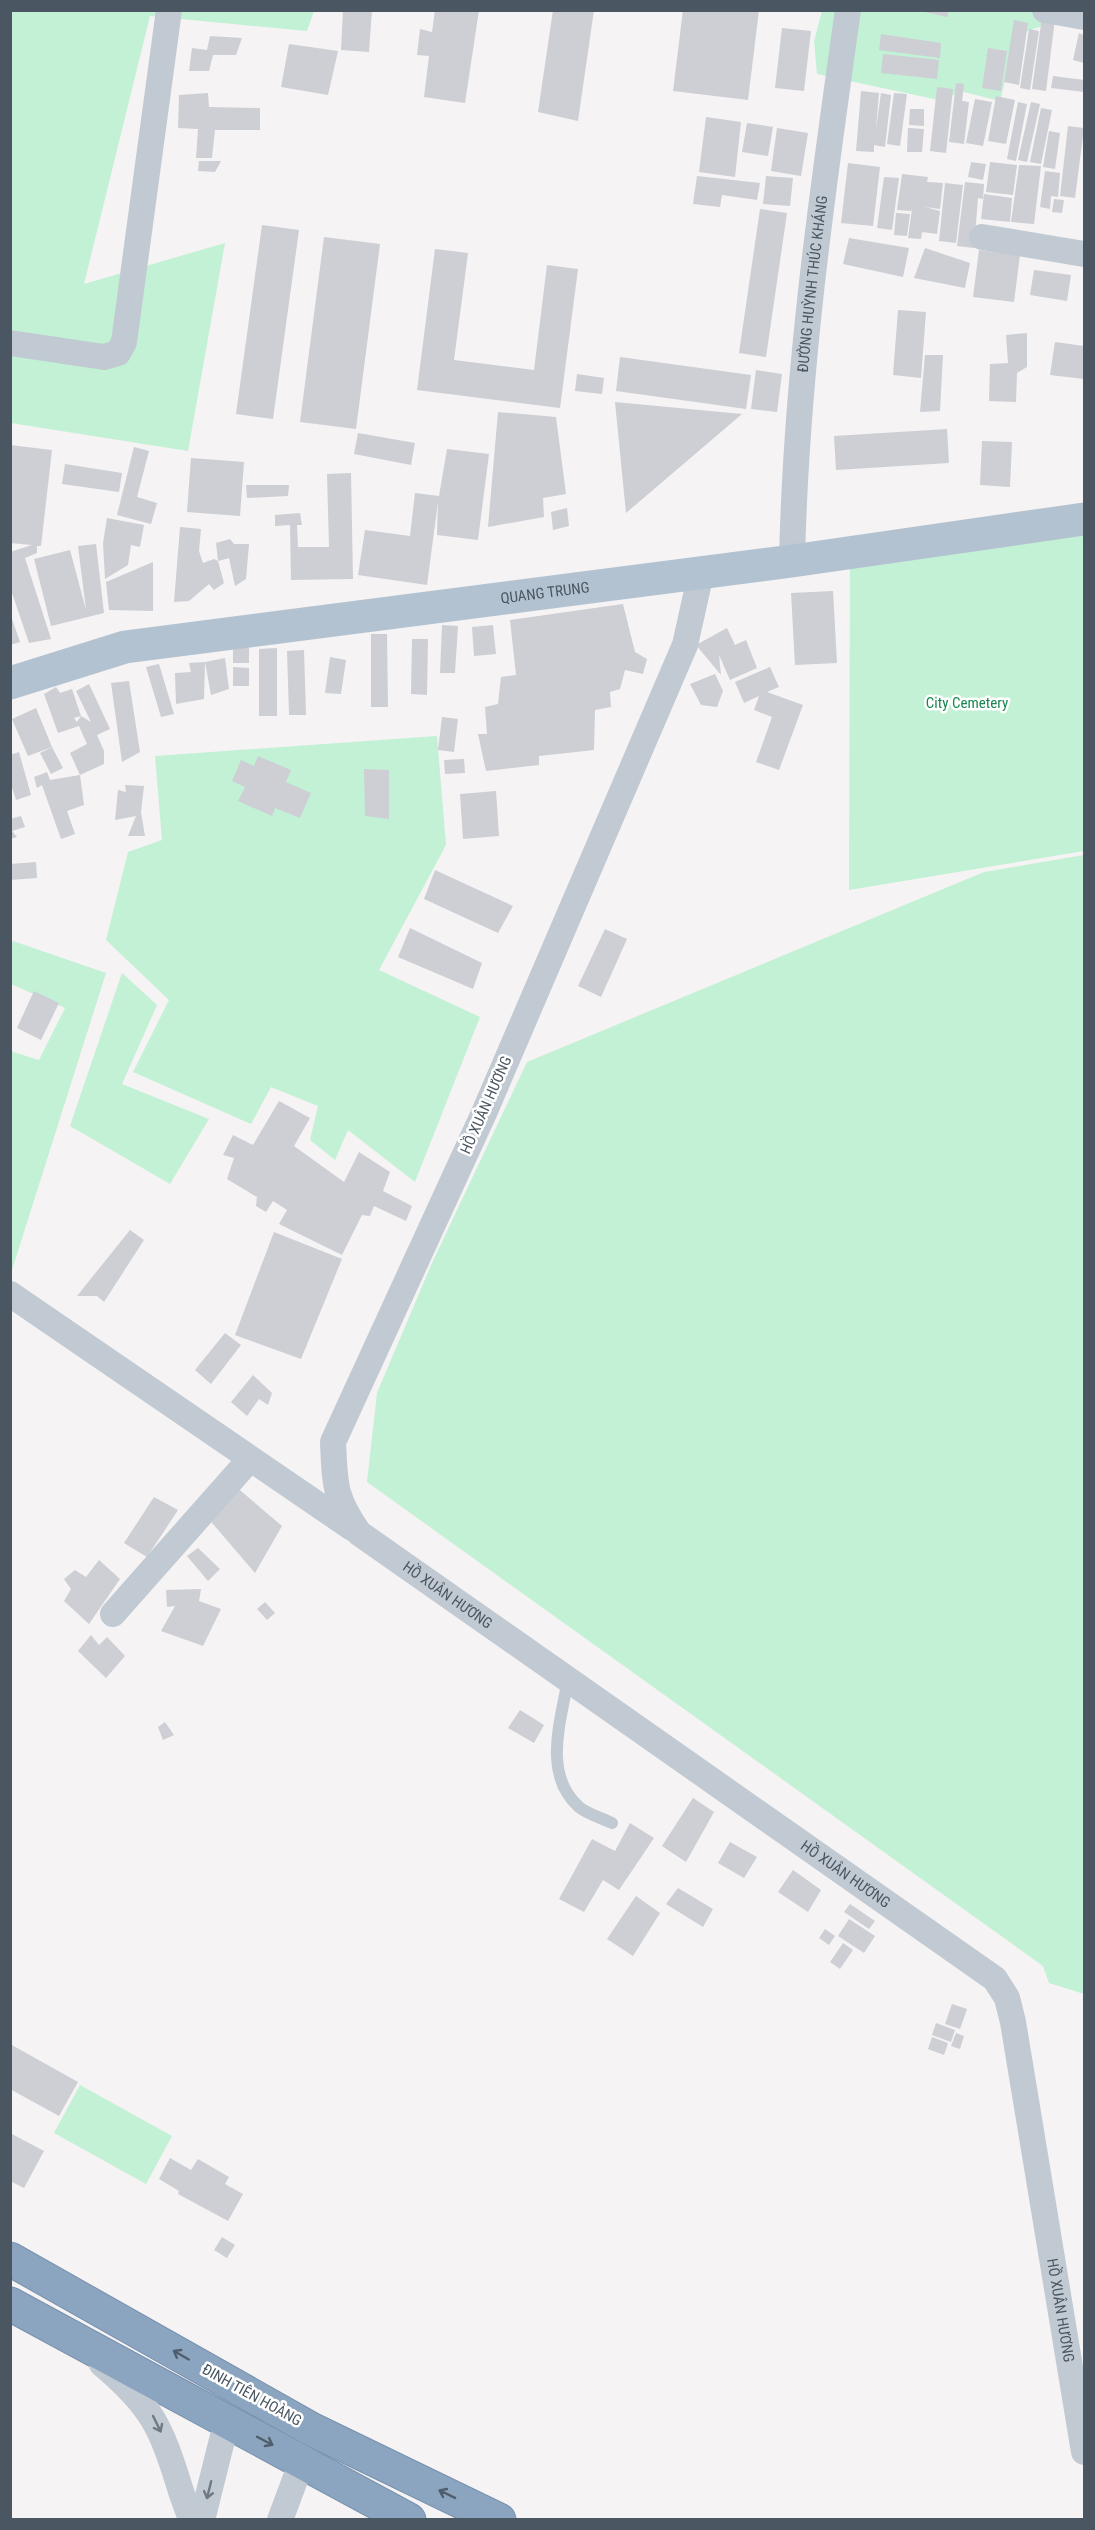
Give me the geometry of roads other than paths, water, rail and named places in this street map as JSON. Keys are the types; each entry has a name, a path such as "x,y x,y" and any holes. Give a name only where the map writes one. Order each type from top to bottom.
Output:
{"highway":[{"name":"ĐINH TIÊN HOÀNG","path":"10,2259 311,2429 499,2520"},
{"path":"10,2304 409,2520"}],"main road":[{"name":"QUANG TRUNG","path":"10,683 125,647 792,561 1084,519"}],"street":[{"path":"10,343 104,357 117,353 124,342 169,10"},
{"name":"ĐƯỜNG HUỲNH THÚC KHÁNG","path":"792,561 794,459 817,229 848,10"},
{"path":"1045,10 1084,17"},
{"path":"982,237 1084,254"},
{"name":"HỒ XUÂN HƯƠNG","path":"701,573 685,645 488,1102 333,1442 334,1480 341,1506 359,1533 995,1979 1007,1998 1013,2022 1084,2452"},
{"path":"10,1294 81,1339 359,1533"},
{"path":"113,1614 250,1459"},
{"path":"72,2338 126,2384 151,2412 169,2449 190,2520"},
{"path":"202,2520 227,2420"},
{"path":"280,2520 302,2461"}],"lane":[{"path":"568,1679 556,1758 560,1783 579,1808 612,1823"}],"park label":[{"name":"City Cemetery","path":"967,703"}]}
